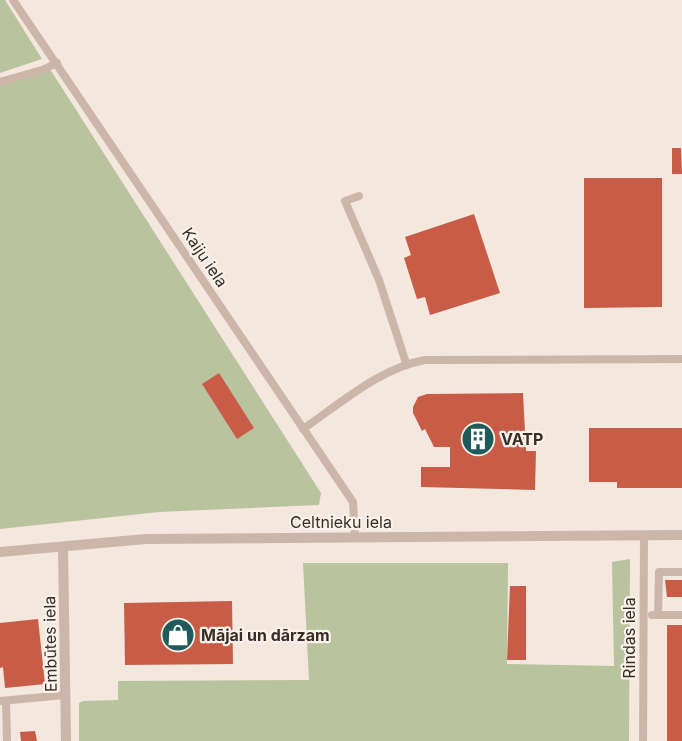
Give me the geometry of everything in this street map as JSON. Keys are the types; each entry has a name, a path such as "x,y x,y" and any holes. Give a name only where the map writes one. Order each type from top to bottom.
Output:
{"street":[{"name":"Kaiju iela","path":"13,0 353,502 355,537"},
{"path":"0,82 42,70 57,63"},
{"path":"359,196 345,201 379,280 406,363"},
{"path":"303,429 380,377 406,363 425,360 682,358"},
{"name":"Rindas iela","path":"643,741 644,535"},
{"name":"Celtnieku iela","path":"0,552 146,539 682,535"},
{"name":"Embūtes iela","path":"63,547 66,741"},
{"path":"658,615 659,572 682,572"},
{"path":"644,616 682,615"},
{"path":"7,741 3,701 65,695"}],"green space":[{"path":"0,0 5,0 42,59 0,73"},
{"path":"48,66 321,493 319,505 159,512 0,529 0,83"},
{"path":"630,559 629,741 79,741 79,703 118,700 118,681 309,680 303,563 508,563 507,664 614,666 612,562"}],"building":[{"path":"672,148 681,148 682,174 672,174"},
{"path":"584,178 662,178 662,307 584,308"},
{"path":"474,214 500,293 430,315 425,297 417,299 404,258 411,255 405,237"},
{"path":"219,373 254,428 237,439 202,384"},
{"name":"VATP","path":"523,393 526,451 536,451 535,490 421,487 421,467 450,467 450,447 434,447 425,429 422,431 413,413 418,397 427,394"},
{"path":"589,428 682,428 682,488 617,488 617,482 589,482"},
{"path":"665,580 682,580 682,597 667,597"},
{"path":"510,586 526,586 526,660 507,660"},
{"name":"Mājai un dārzam","path":"232,601 233,664 125,665 124,603"},
{"path":"38,619 45,684 5,688 3,667 0,668 0,623"},
{"path":"667,625 682,625 682,741 667,741"},
{"path":"35,731 37,741 21,741 20,732"}],"place":[{"name":"VATP","path":"478,439"},
{"name":"Mājai un dārzam","path":"178,635"}]}
